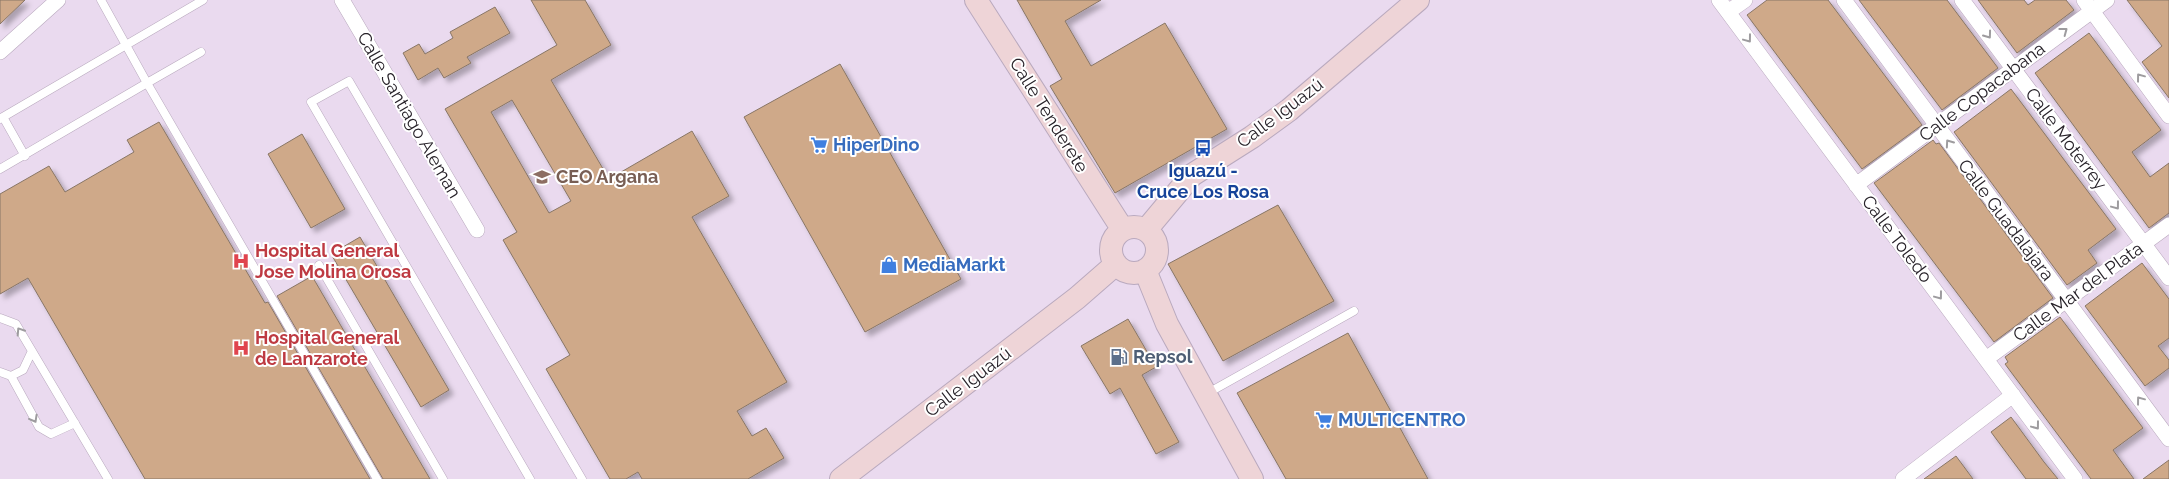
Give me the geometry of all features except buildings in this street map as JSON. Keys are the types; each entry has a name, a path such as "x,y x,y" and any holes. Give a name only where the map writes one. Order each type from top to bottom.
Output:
{"street":[{"path":"0,52 58,0"},
{"name":"Calle Santiago Aleman","path":"342,0 477,230"},
{"name":"Calle Tenderete","path":"976,0 1123,230"},
{"name":"Calle Iguazú","path":"1146,230 1192,175 1252,137 1288,110 1418,0"},
{"path":"1724,6 1745,0"},
{"name":"Calle Guadalajara","path":"1844,0 2169,439"},
{"name":"Calle Moterrey","path":"1962,0 2169,278"},
{"name":"Calle Copacabana","path":"1856,185 2014,69 2088,6 2107,0"},
{"name":"Calle Toledo","path":"1724,6 2075,479"},
{"path":"2088,6 2169,116"},
{"name":"Calle Mar del Plata","path":"1986,359 2169,225"},
{"path":"1138,227 1146,230 1153,236 1157,245 1157,255 1153,263 1146,270 1130,272 1116,264 1112,255 1112,245 1116,236 1123,230 1138,227"},
{"name":"Calle Iguazú","path":"841,479 1077,298 1116,264"},
{"path":"1146,270 1167,324 1252,479"},
{"path":"1903,479 2013,395"}],"lane":[{"path":"101,0 147,83 377,479"},
{"path":"25,156 1,118 203,0"},
{"path":"0,169 201,52"},
{"path":"530,479 311,102 348,80 582,479"},
{"path":"319,266 443,479"},
{"path":"1206,394 1354,311"},
{"path":"0,318 16,324 108,479"},
{"path":"10,376 23,370 32,351"},
{"path":"0,372 10,376 39,427 52,434 75,423"}],"place":[{"name":"HiperDino","path":"819,145"},
{"name":"Iguazú - Cruce Los Rosa","path":"1203,148"},
{"name":"CEO Argana","path":"542,177"},
{"name":"Hospital General Jose Molina Orosa","path":"241,261"},
{"name":"MediaMarkt","path":"889,265"},
{"name":"Hospital General de Lanzarote","path":"241,348"},
{"name":"Repsol","path":"1119,357"},
{"name":"MULTICENTRO","path":"1324,420"}]}
